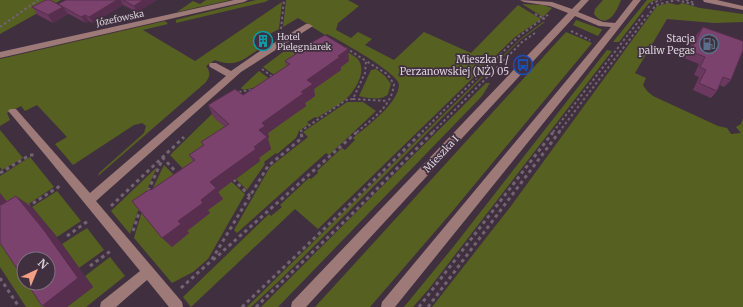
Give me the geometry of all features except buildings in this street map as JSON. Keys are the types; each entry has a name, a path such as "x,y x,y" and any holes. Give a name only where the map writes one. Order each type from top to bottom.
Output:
{"street":[{"name":"Józefowska","path":"0,55 244,0"},
{"path":"524,0 555,3 602,24 616,25"},
{"name":"Mieszka I","path":"297,307 585,0"},
{"path":"387,307 580,72 637,0"},
{"path":"707,0 743,8"},
{"path":"88,200 231,75 279,43 309,26"},
{"path":"214,65 231,75"},
{"path":"13,111 50,153 173,302"},
{"path":"106,307 148,272"}],"path":[{"path":"0,27 38,0"},
{"path":"279,43 284,0"},
{"path":"419,307 652,3 661,0"},
{"path":"428,307 650,12 656,5 676,0"},
{"path":"242,307 341,212 518,37 548,15 555,3"},
{"path":"256,307 351,215 522,42 538,30"},
{"path":"173,302 211,261 382,110 393,94 394,84 387,74 340,44"},
{"path":"353,100 365,73 366,61"},
{"path":"265,63 259,68 275,80"},
{"path":"235,88 244,96"},
{"path":"239,92 260,88"},
{"path":"211,261 268,166 302,138 301,131 346,100 388,101"},
{"path":"101,216 184,137"},
{"path":"0,173 30,156 36,155"},
{"path":"163,158 182,178"},
{"path":"146,197 163,158"},
{"path":"229,176 250,196"},
{"path":"55,180 65,192"},
{"path":"26,208 60,186"},
{"path":"128,248 143,203"},
{"path":"84,215 93,227"},
{"path":"67,236 88,221"},
{"path":"107,244 116,255"},
{"path":"90,266 112,250"},
{"path":"0,278 19,307"}],"green space":[{"path":"0,0 61,0 0,34"},
{"path":"206,0 230,0 177,12 193,1 200,4"},
{"path":"256,0 269,0 176,23 176,20 179,19"},
{"path":"286,0 348,0 359,6 338,23 336,30 351,38 358,32 372,39 365,45 394,60 424,32 471,53 518,5 541,19 515,37 318,229 295,209 191,307 183,297 269,214 271,216 282,207 280,205 309,178 311,179 318,173 317,171 342,148 345,150 355,140 353,138 387,107 397,92 399,85 397,80 390,73 343,43 327,34 325,35 298,18 283,27"},
{"path":"603,0 621,0 611,18 603,21 594,14 595,9"},
{"path":"647,0 656,0 649,3 619,42 613,42"},
{"path":"282,2 279,29 266,36 263,36 255,42 262,46 259,49 238,62 228,63 215,60 206,66 209,70 209,74 205,83 98,176 99,173 144,133 146,126 142,123 134,125 73,165 55,144 67,137 37,105 25,111 21,106 7,113 10,120 0,126 0,59 165,21 168,24 143,30 195,61"},
{"path":"669,3 678,5 682,3 700,8 743,14 743,22 714,23 667,19 635,73 646,78 643,85 653,96 718,126 727,128 731,134 741,133 736,127 741,124 743,118 743,307 432,307 511,206 657,6"},
{"path":"522,4 543,5 552,8 543,17"},
{"path":"576,20 602,30 598,36 573,25"},
{"path":"545,22 519,41 280,280 251,307 247,307 519,40"},
{"path":"566,32 592,43 451,213 370,307 315,307"},
{"path":"327,39 357,58 360,62 361,72 356,87 343,101 317,118 315,117 307,122 309,124 299,131 296,138 277,154 276,153 264,162 265,164 247,190 236,179 260,161 258,158 271,149 258,128 283,118 286,120 306,106 280,79 263,67 283,52 289,51 298,53"},
{"path":"607,50 612,51 428,290 413,307 404,307 454,246"},
{"path":"376,69 385,76 391,84 388,94 382,98 359,96 371,70"},
{"path":"259,71 275,83 243,90 241,88"},
{"path":"486,83 490,83 482,96 278,307 261,307"},
{"path":"347,102 363,102 376,111 329,155 326,153 237,233 234,230 270,167 308,137 303,132"},
{"path":"214,112 230,132 187,173 170,155"},
{"path":"0,130 23,158 2,170 0,167"},
{"path":"30,157 54,187 15,213 0,193 0,176"},
{"path":"164,165 183,184 185,228 208,210 209,185 224,175 245,194 208,259 193,272 172,283 134,238 142,211"},
{"path":"157,167 139,208 130,234 111,211"},
{"path":"57,191 81,221 57,237 32,207"},
{"path":"87,228 104,250 79,268 62,244"},
{"path":"8,239 18,251 16,251 16,291 44,291 56,307 26,307 0,267 0,244"},
{"path":"110,257 125,276 86,307 67,307 93,287 85,276"}],"place":[{"name":"Hotel Pielęgniarek","path":"263,41"},
{"name":"Stacja paliw Pegas","path":"709,44"},
{"name":"Mieszka I / Perzanowskiej (NŻ) 05","path":"523,65"}]}
